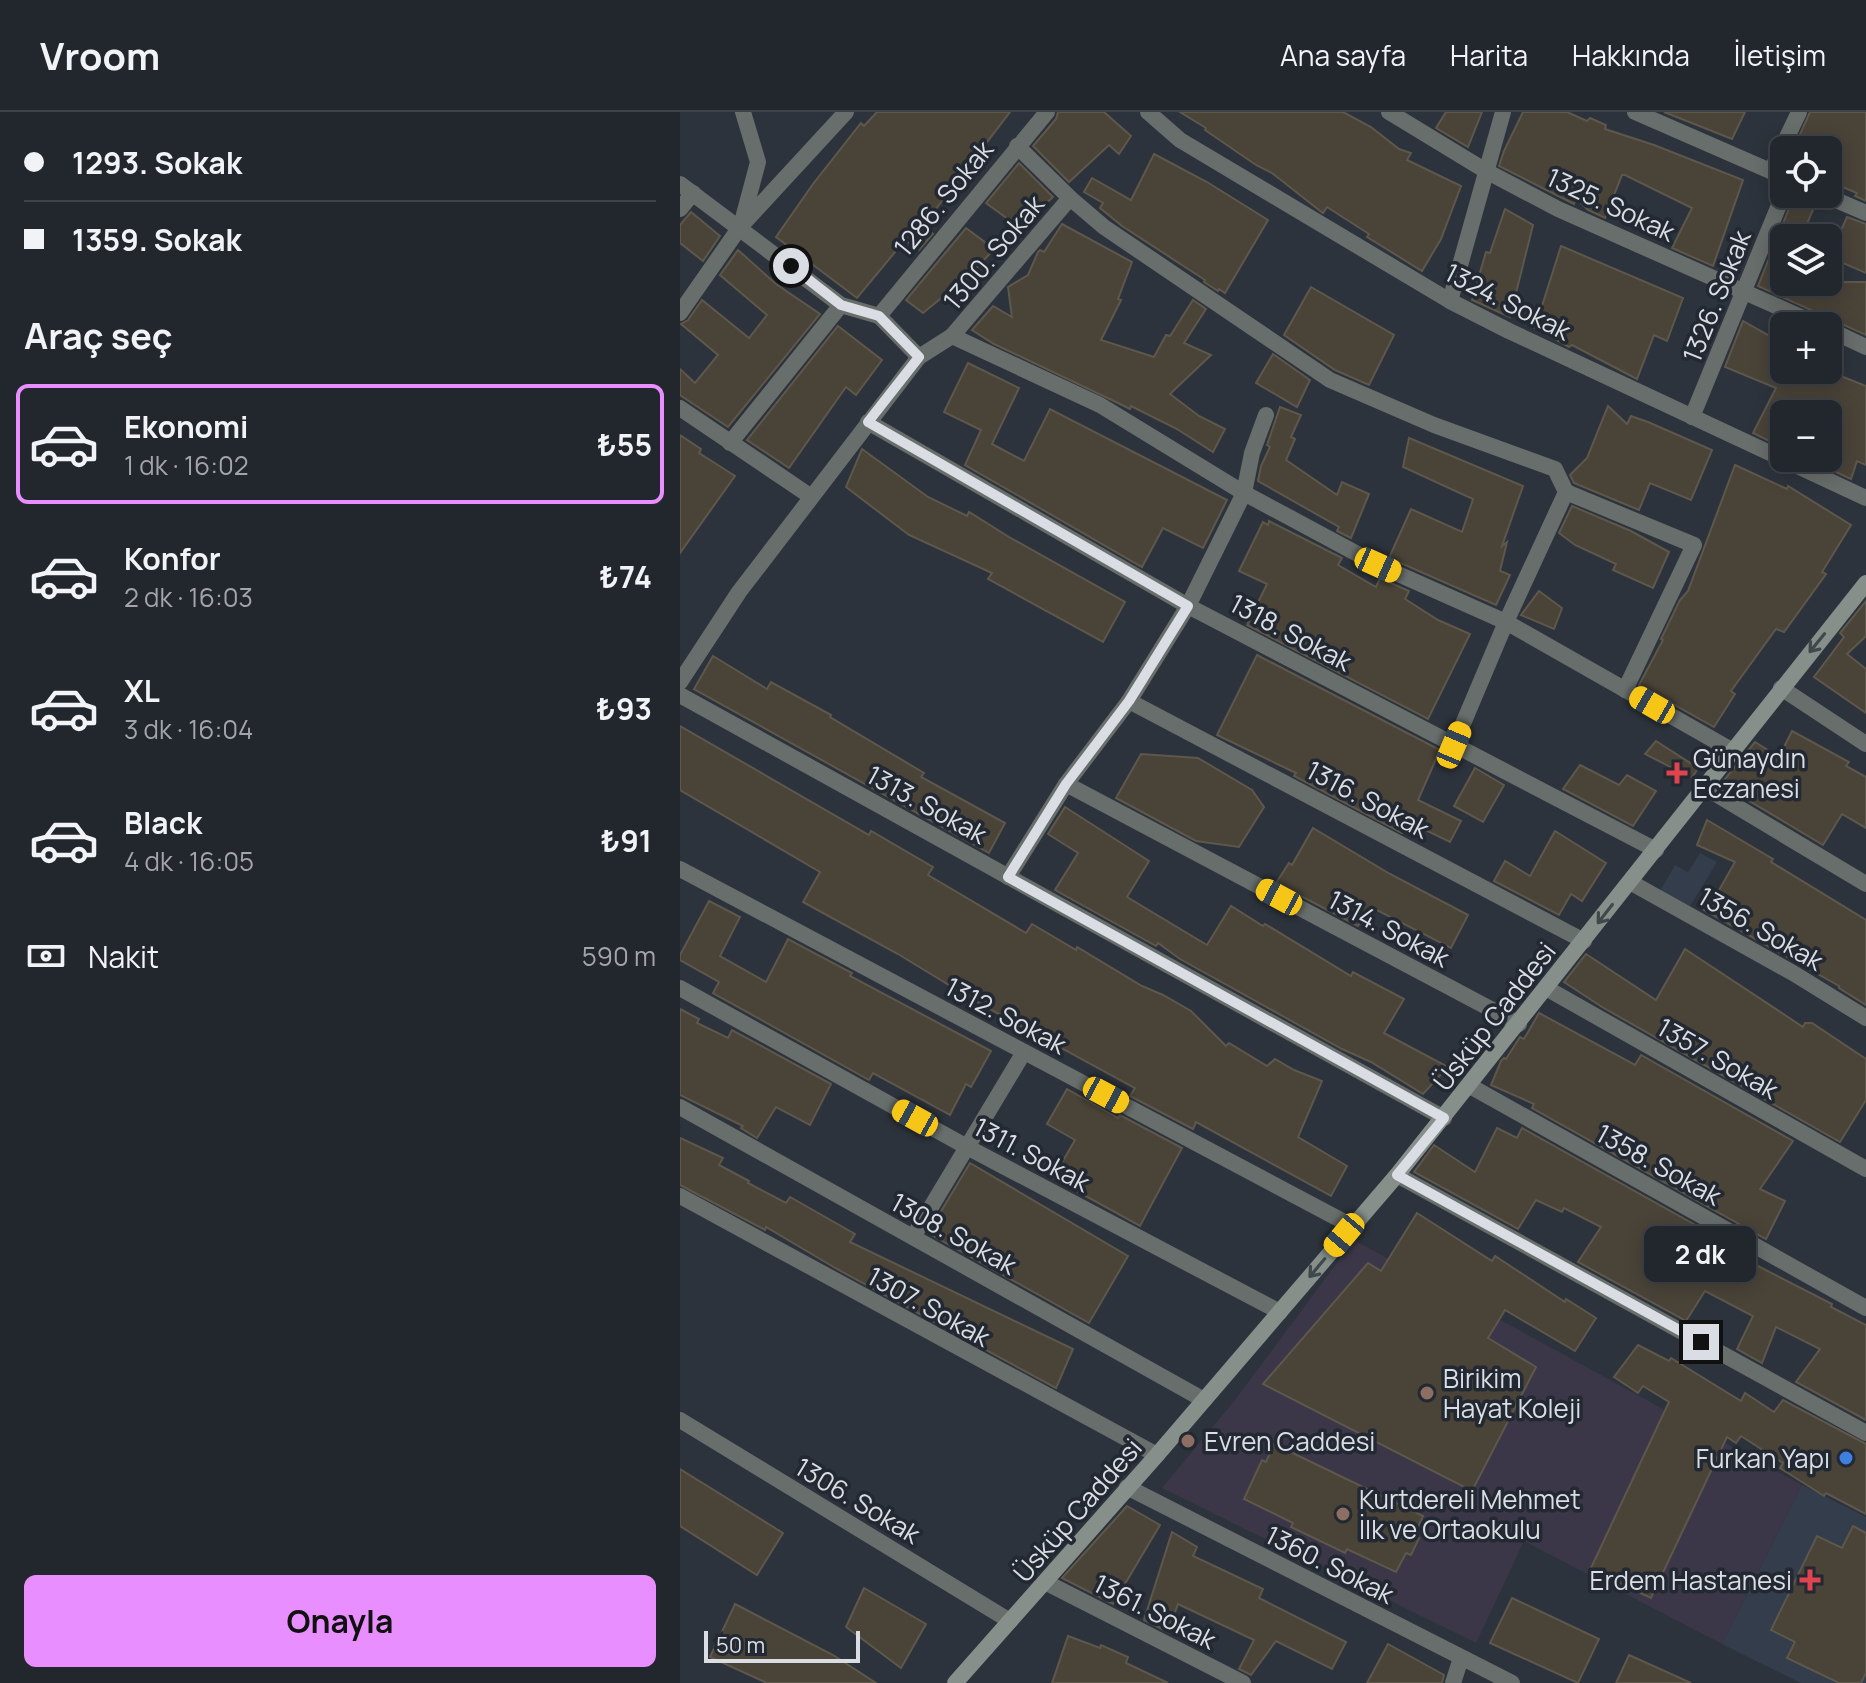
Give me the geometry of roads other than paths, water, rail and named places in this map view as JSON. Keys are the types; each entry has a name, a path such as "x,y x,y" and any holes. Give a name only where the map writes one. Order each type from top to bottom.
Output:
{"street":[{"path":"740,227 758,162 743,112"},
{"path":"680,313 740,227 846,112"},
{"name":"1286. Sokak","path":"879,316 1047,112"},
{"name":"1324. Sokak","path":"1148,112 1180,140 1450,301 1866,498"},
{"name":"1325. Sokak","path":"1389,112 1486,171 1558,209 1791,312"},
{"path":"1450,301 1503,112"},
{"path":"1635,112 1770,171"},
{"path":"1791,136 1799,112"},
{"path":"1017,146 1104,227 1330,380 1434,425 1555,469 1566,492 1694,545 1625,690"},
{"path":"680,209 686,188 841,305 879,316 919,357"},
{"name":"1300. Sokak","path":"680,682 739,592 919,357 952,336 1070,198"},
{"path":"1842,203 1866,213"},
{"name":"1326. Sokak","path":"1692,417 1778,208"},
{"path":"730,443 841,305"},
{"path":"952,336 1100,405 1244,493 1378,565 1506,622 1733,751"},
{"path":"1842,336 1866,347"},
{"path":"680,408 810,496"},
{"path":"1008,877 1066,784 1129,701 1188,606 1244,493 1252,453 1266,415"},
{"name":"1318. Sokak","path":"868,422 1188,606 1656,850"},
{"path":"1454,745 1566,492"},
{"name":"Üsküp Caddesi","path":"961,1681 1444,1118 1866,583"},
{"path":"1781,688 1866,744"},
{"name":"1313. Sokak","path":"680,695 1444,1118"},
{"name":"1316. Sokak","path":"1129,701 1584,941"},
{"name":"1314. Sokak","path":"1066,784 1519,1024"},
{"path":"1704,787 1866,884"},
{"name":"1312. Sokak","path":"680,869 1352,1226"},
{"name":"1356. Sokak","path":"1630,882 1793,973 1866,1018"},
{"name":"1311. Sokak","path":"680,988 967,1147 1280,1312"},
{"name":"1357. Sokak","path":"1546,988 1866,1169"},
{"path":"913,1237 1024,1052"},
{"name":"1358. Sokak","path":"1470,1086 1866,1308"},
{"name":"1308. Sokak","path":"680,1107 1204,1400"},
{"path":"1397,1175 1866,1433"},
{"name":"1307. Sokak","path":"680,1196 1157,1455"},
{"name":"1306. Sokak","path":"680,1420 1010,1621"},
{"name":"1360. Sokak","path":"1127,1487 1512,1683"},
{"name":"1361. Sokak","path":"1045,1582 1243,1683"},
{"path":"1453,1683 1461,1658"}],"place":[{"name":"Günaydın Eczanesi","path":"1677,773"},
{"name":"Birikim Hayat Koleji","path":"1427,1393"},
{"name":"Evren Caddesi","path":"1188,1441"},
{"name":"Furkan Yapı","path":"1846,1458"},
{"name":"Kurtdereli Mehmet İlk ve Ortaokulu","path":"1343,1514"},
{"name":"Erdem Hastanesi","path":"1810,1580"}]}
